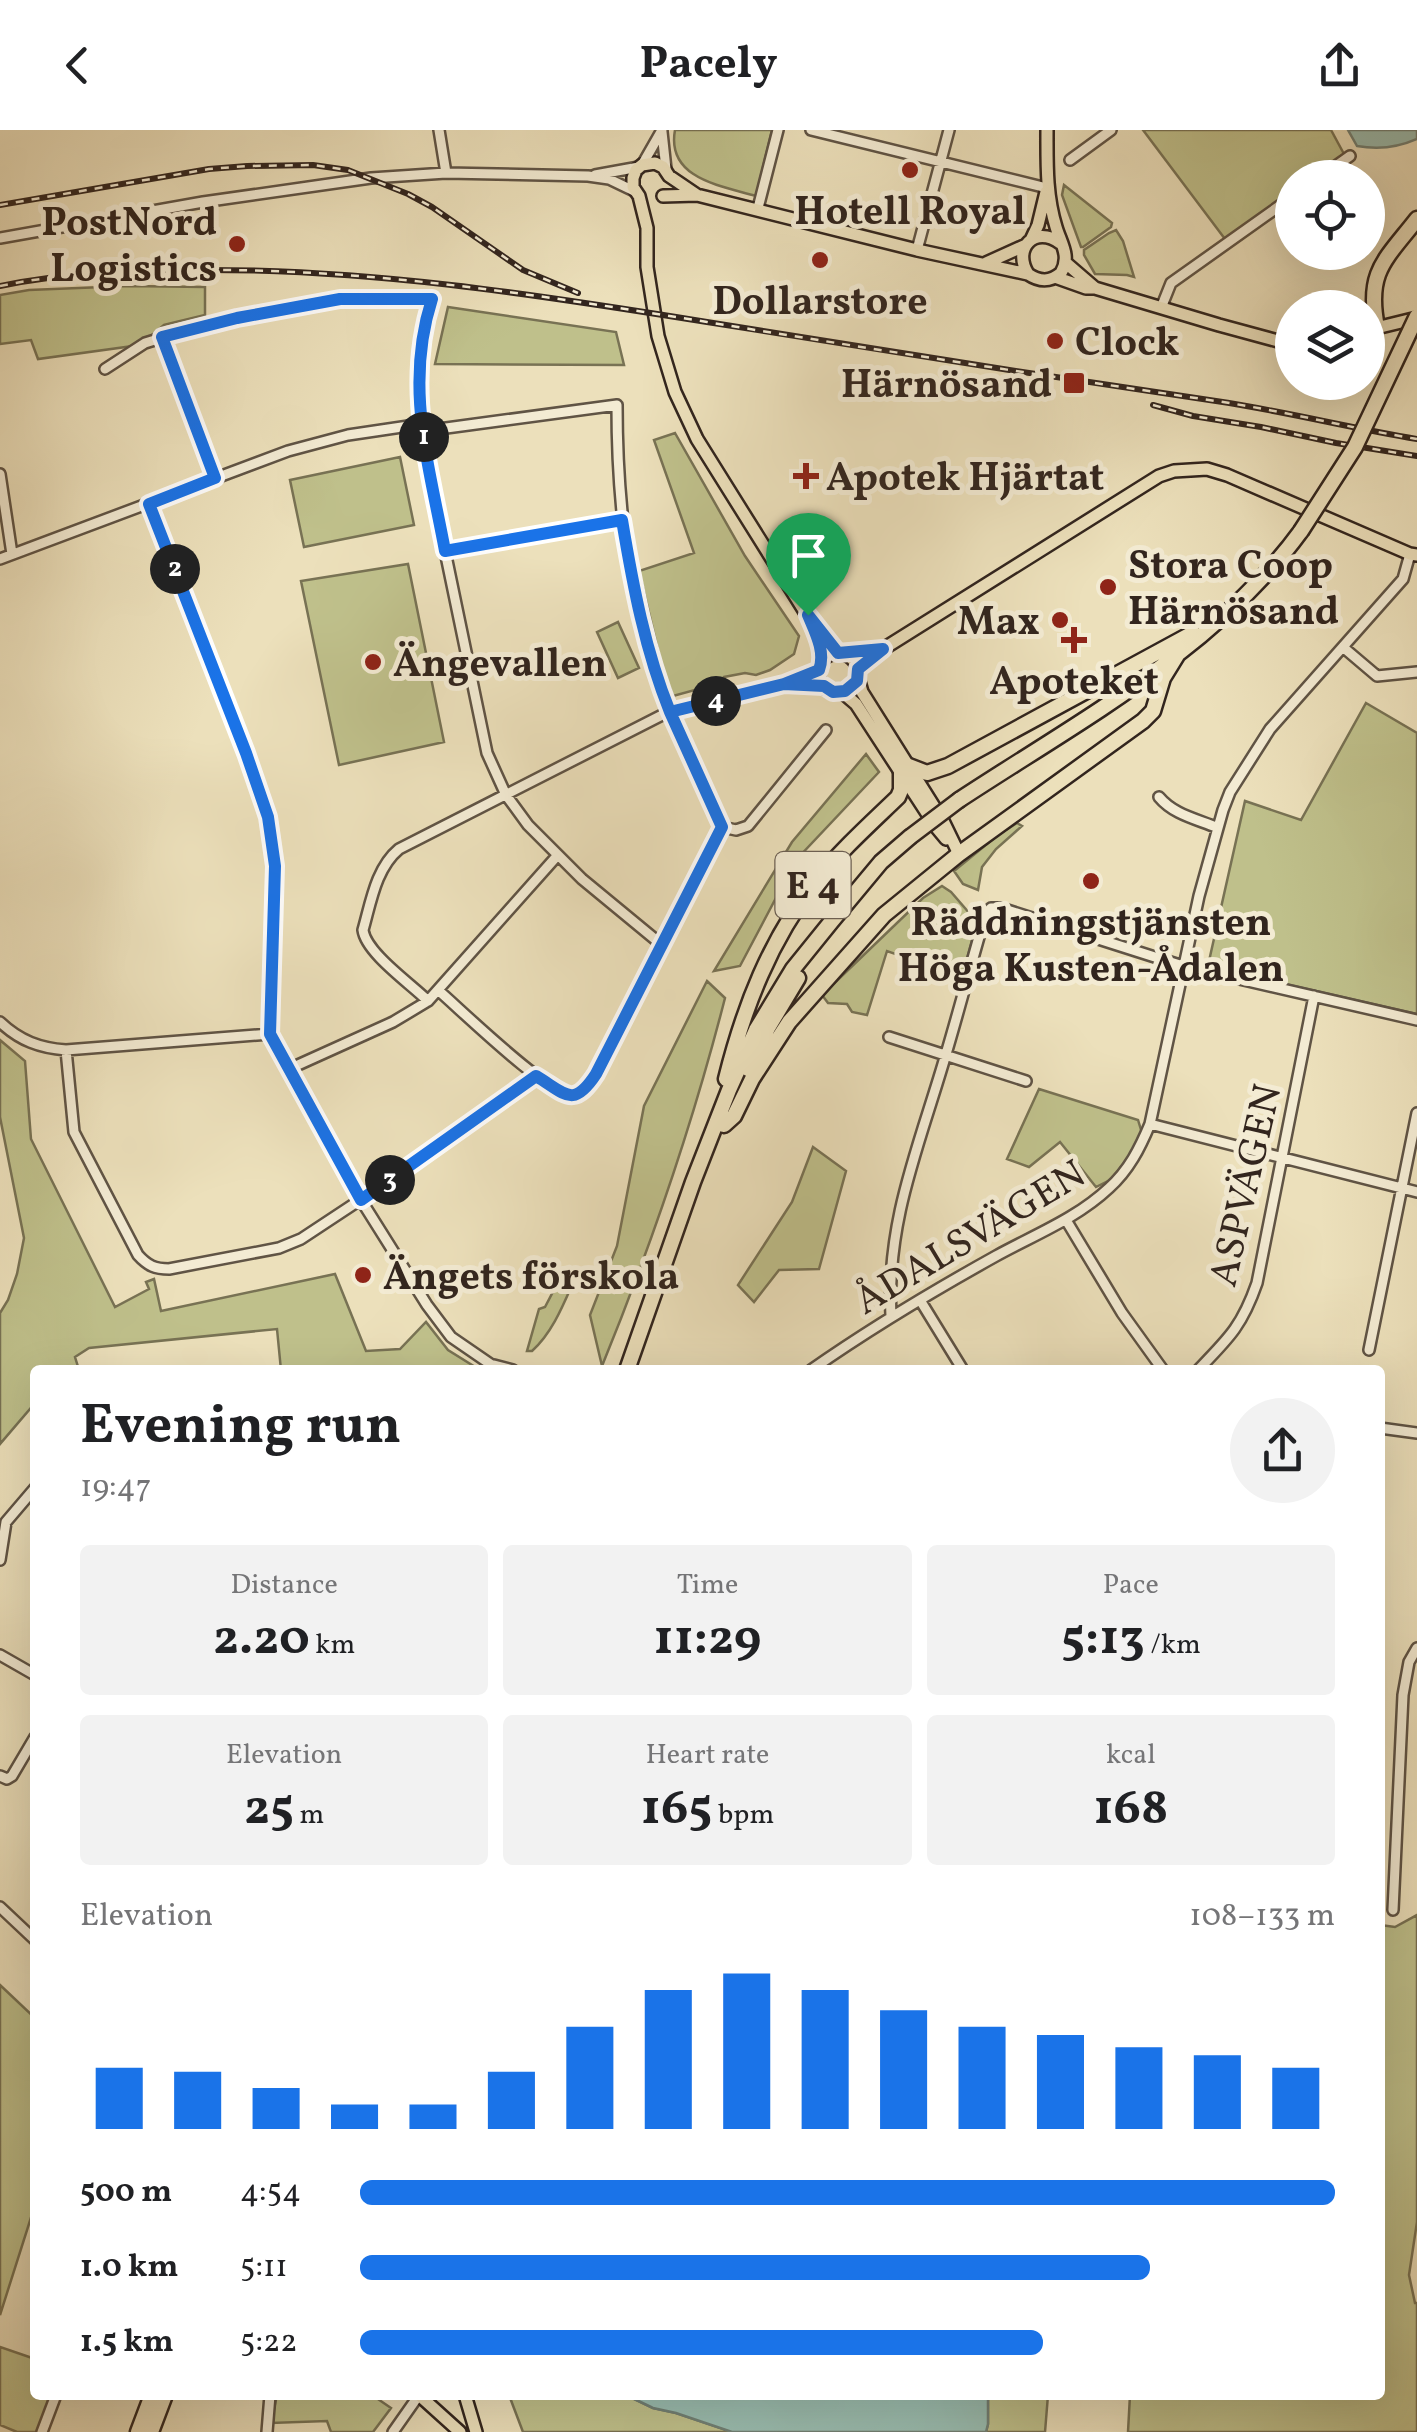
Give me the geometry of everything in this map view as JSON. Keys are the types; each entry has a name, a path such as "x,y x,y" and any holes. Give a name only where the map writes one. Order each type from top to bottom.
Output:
{"highway":[{"path":"1374,290 1390,252 1417,219"},
{"name":"E 4","path":"629,1365 747,1048 793,969 881,862 910,837 959,800 1133,687 1216,622 1274,565 1302,530 1355,446 1417,317"},
{"name":"E 4","path":"724,1104 732,1057 756,982 774,946 816,882 898,797 905,768 927,773 948,766 1216,622"},
{"name":"E 4","path":"724,1124 734,1116 752,1078 788,1022 902,898 1143,721 1153,711 1163,678 1179,652"},
{"name":"E 4","path":"638,1365 724,1124 768,1028 831,922"},
{"path":"138,2432 150,2400"},
{"path":"151,2432 162,2400"}],"main road":[{"path":"1028,274 1022,263 1023,250 1038,224 1047,188 1047,130"},
{"path":"697,195 655,163 640,166 632,178 647,228 651,304 675,392 706,455 808,615 841,653 853,659 862,692 905,768"},
{"path":"647,228 660,198 669,188 667,172"},
{"path":"637,193 648,200 697,195 758,208 1041,280 1061,273 1066,263 1047,188"},
{"path":"986,263 1044,236 1062,244"},
{"path":"1066,263 1094,288"},
{"path":"1055,277 1275,339"},
{"path":"1385,326 1417,317"},
{"path":"808,615 818,638 819,680 833,692 842,692 852,686 858,673 883,649 1150,481 1174,471 1207,469 1227,475 1413,554"},
{"path":"820,666 830,655 883,649"},
{"path":"842,692 856,704 905,768 943,821 959,854"},
{"path":"425,2400 460,2432"},
{"path":"466,2400 476,2432"}],"street":[{"path":"439,130 446,173"},
{"path":"588,176 640,166 662,130"},
{"path":"662,130 667,172"},
{"path":"758,208 778,130"},
{"path":"810,130 1047,188"},
{"path":"918,250 949,130"},
{"path":"1070,160 1111,130"},
{"path":"1344,160 1350,156"},
{"path":"0,238 277,190 370,178 446,173 588,176 637,193"},
{"path":"1161,308 1171,283 1275,209"},
{"path":"106,369 145,343 237,318 340,299 432,299 418,370 423,428 482,734 493,769 506,795 557,856 662,946"},
{"path":"162,337 215,478"},
{"path":"0,559 288,451 348,434 618,405 622,520 641,620 670,712 722,827"},
{"path":"0,474 12,554"},
{"path":"149,504 268,817 275,866 270,1034 361,1200 443,1329 492,1365"},
{"path":"445,551 622,520"},
{"name":"ÅDALSVÄGEN","path":"819,1365 892,1316 1066,1220 1120,1177 1141,1147 1150,1124 1182,966 1230,792 1254,751 1291,703 1404,579 1413,554"},
{"path":"1344,648 1377,676 1417,672"},
{"path":"428,1001 364,937 378,880 384,865 399,849 670,712 784,684 820,666"},
{"path":"784,684 824,686"},
{"path":"722,827 736,830 748,826 826,730"},
{"path":"1159,797 1182,815 1218,828"},
{"path":"439,991 536,1076 567,1095 584,1092 722,827"},
{"path":"289,1069 393,1022 428,1001 557,856"},
{"path":"892,1316 893,1250 903,1195 989,909 1002,908 1182,966 1417,1020"},
{"name":"ASPVÄGEN","path":"1203,1365 1232,1336 1257,1283 1314,996"},
{"path":"0,1022 28,1042 66,1050 270,1034"},
{"path":"888,1037 1026,1081"},
{"path":"66,1050 74,1132 138,1256 156,1269 169,1270 279,1248 302,1238 536,1076"},
{"path":"1368,1350 1417,1113"},
{"path":"1150,1124 1417,1192"},
{"path":"1066,1220 1122,1314 1159,1365"},
{"path":"920,1300 960,1365"},
{"path":"1385,1429 1417,1433"},
{"path":"0,1560 6,1522 30,1494"},
{"path":"1392,1910 1403,1695 1409,1662 1417,1648"},
{"path":"0,1656 30,1672"},
{"path":"0,1776 12,1776 30,1745"},
{"path":"0,1907 30,1935"},
{"path":"42,2432 54,2400"},
{"path":"267,2432 270,2400"},
{"path":"393,2432 415,2400"}],"green space":[{"path":"675,130 772,130 756,196 713,184 688,170 679,160"},
{"path":"1143,130 1331,130 1344,154 1335,160 1275,160 1275,203 1225,239"},
{"path":"1064,185 1112,223 1083,247 1062,195"},
{"path":"1116,230 1134,277 1095,274 1084,255 1084,250"},
{"path":"128,286 205,287 205,315 164,325 140,345 38,359 31,340 0,344 0,295"},
{"path":"448,307 616,332 624,365 435,364"},
{"path":"675,433 745,556 799,636 794,654 770,670 724,677 717,684 673,696 663,671 639,571 694,553 654,440"},
{"path":"400,457 414,525 304,547 290,480"},
{"name":"Ängevallen","path":"408,564 444,742 339,765 301,581"},
{"path":"618,622 639,668 618,678 597,632"},
{"path":"1366,703 1417,733 1417,1014 1210,967 1209,961 1245,801 1301,820"},
{"path":"866,754 879,772 796,860 740,966 714,971 792,842"},
{"path":"1017,823 1022,826 982,867 978,890 963,884 954,871"},
{"path":"942,886 977,922 962,977 887,951 867,1015 852,1012 847,1004 828,1003 822,995 923,898"},
{"path":"707,981 725,998 713,1045 670,1184 602,1365 590,1315 617,1246 644,1106"},
{"path":"0,1040 25,1061 31,1139 115,1307 149,1289 146,1282 154,1279 161,1311 335,1274 366,1351 400,1349 426,1322 448,1350 472,1365 281,1365 277,1329 89,1348 75,1357 77,1365 30,1365 30,1409 0,1444 0,1313 17,1274 24,1238 0,1117"},
{"path":"1039,1089 1138,1120 1142,1133 1112,1179 1096,1187 1060,1142 1029,1167 1007,1159"},
{"path":"813,1147 846,1171 819,1269 779,1270 754,1302 738,1285 792,1202"},
{"path":"565,1282 572,1285 555,1320 539,1344 527,1351 539,1309 545,1307 555,1288"},
{"path":"1417,1915 1417,2222 1409,2275 1417,2303 1417,2432 1128,2432 1130,2400 1385,2400 1385,1926 1395,1927"},
{"path":"0,1985 30,2013 30,2221 0,2315"},
{"path":"0,2347 30,2357 30,2400 49,2400 37,2432 17,2432 0,2425"},
{"path":"276,2400 379,2400 391,2408 373,2432 331,2432 327,2421 271,2423"},
{"path":"511,2400 636,2400 732,2432 523,2432"},
{"path":"988,2400 1048,2400 1045,2432 986,2432"}],"water":[{"path":"1348,130 1417,130 1417,139 1380,148 1357,146"},
{"path":"636,2400 988,2400 988,2424 986,2432 732,2432"}],"railway":[{"path":"0,205 209,169 313,165 348,170 408,194 523,270 578,293"},
{"path":"0,286 70,275 188,270 385,278 578,302 1216,401 1417,439"},
{"path":"1153,405 1193,416 1417,456"}],"place":[{"name":"Hotell Royal","path":"910,170"},
{"name":"PostNord Logistics","path":"237,244"},
{"name":"Dollarstore","path":"820,260"},
{"name":"Clock","path":"1055,341"},
{"name":"Härnösand","path":"1074,383"},
{"name":"Apotek Hjärtat","path":"806,476"},
{"name":"Stora Coop Härnösand","path":"1108,587"},
{"name":"Max","path":"1060,620"},
{"name":"Apoteket","path":"1074,640"},
{"name":"Ängevallen","path":"373,662"},
{"name":"Räddningstjänsten Höga Kusten-Ådalen","path":"1091,881"},
{"name":"Ängets förskola","path":"363,1275"}],"route":[{"path":"808,615 818,638 822,662 819,670 784,684 670,712 641,620 622,520 445,551 422,424 418,370 424,324 432,299 340,299 162,337 215,478 149,504 268,817 276,895 270,1034 361,1200 536,1076 567,1095 584,1092 722,827 670,712 728,698 784,684 824,686 836,692 848,690 857,681 858,669 883,649 838,653 808,615"}]}
